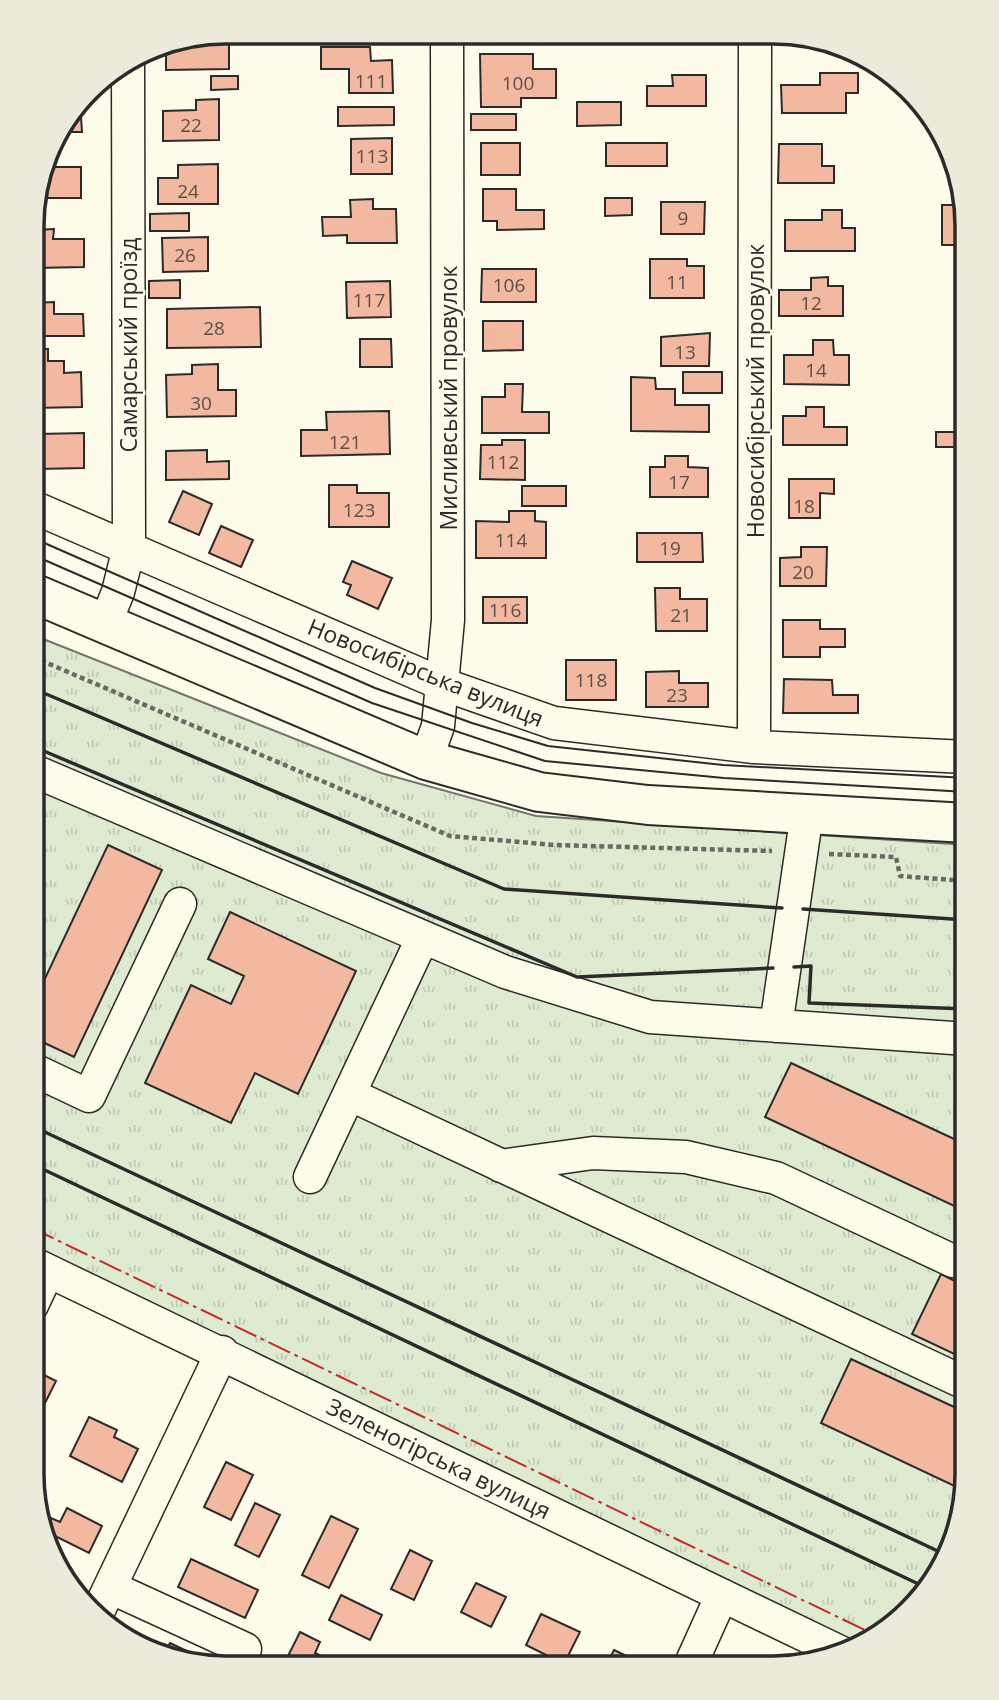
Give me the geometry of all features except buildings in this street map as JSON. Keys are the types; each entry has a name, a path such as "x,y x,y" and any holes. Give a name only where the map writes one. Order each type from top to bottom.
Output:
{"main road":[{"path":"44,598 426,760 539,792 648,805 955,822"}],"street":[{"name":"Мисливський провулок","path":"426,760 438,726 448,621 447,44"},
{"name":"Новосибірський провулок","path":"754,747 755,44"},
{"name":"Самарський проїзд","path":"105,624 118,592 129,548 128,72"},
{"name":"Новосибірська вулиця","path":"44,512 442,684 554,723 754,747 955,756"},
{"path":"44,775 505,972 650,1017 955,1038"},
{"path":"776,1026 807,813"},
{"path":"44,1075 89,1096 180,904"},
{"path":"310,1177 423,937"},
{"path":"349,1094 955,1378"},
{"path":"501,1166 593,1153 686,1157 776,1178 953,1261"},
{"name":"Зеленогірська вулиця","path":"44,1269 722,1595 823,1649"},
{"path":"222,1353 103,1601 245,1649"},
{"path":"694,1656 722,1595"}],"green space":[{"path":"44,639 381,773 536,816 955,844 955,1486 952,1510 936,1555 910,1594 884,1619 864,1632 831,1646 44,1269"}],"tram line":[{"path":"44,543 375,688 472,723 548,746 723,765 955,777"},
{"path":"44,560 372,703 545,761 724,778 955,791"}],"wall":[{"path":"44,693 504,889 782,908"},
{"path":"44,751 577,977 773,968"},
{"path":"803,909 955,919"},
{"path":"794,967 811,966 809,1003 955,1009"},
{"path":"44,1132 938,1551"},
{"path":"44,1170 918,1584"}],"power":[{"path":"44,1234 866,1631"}]}
